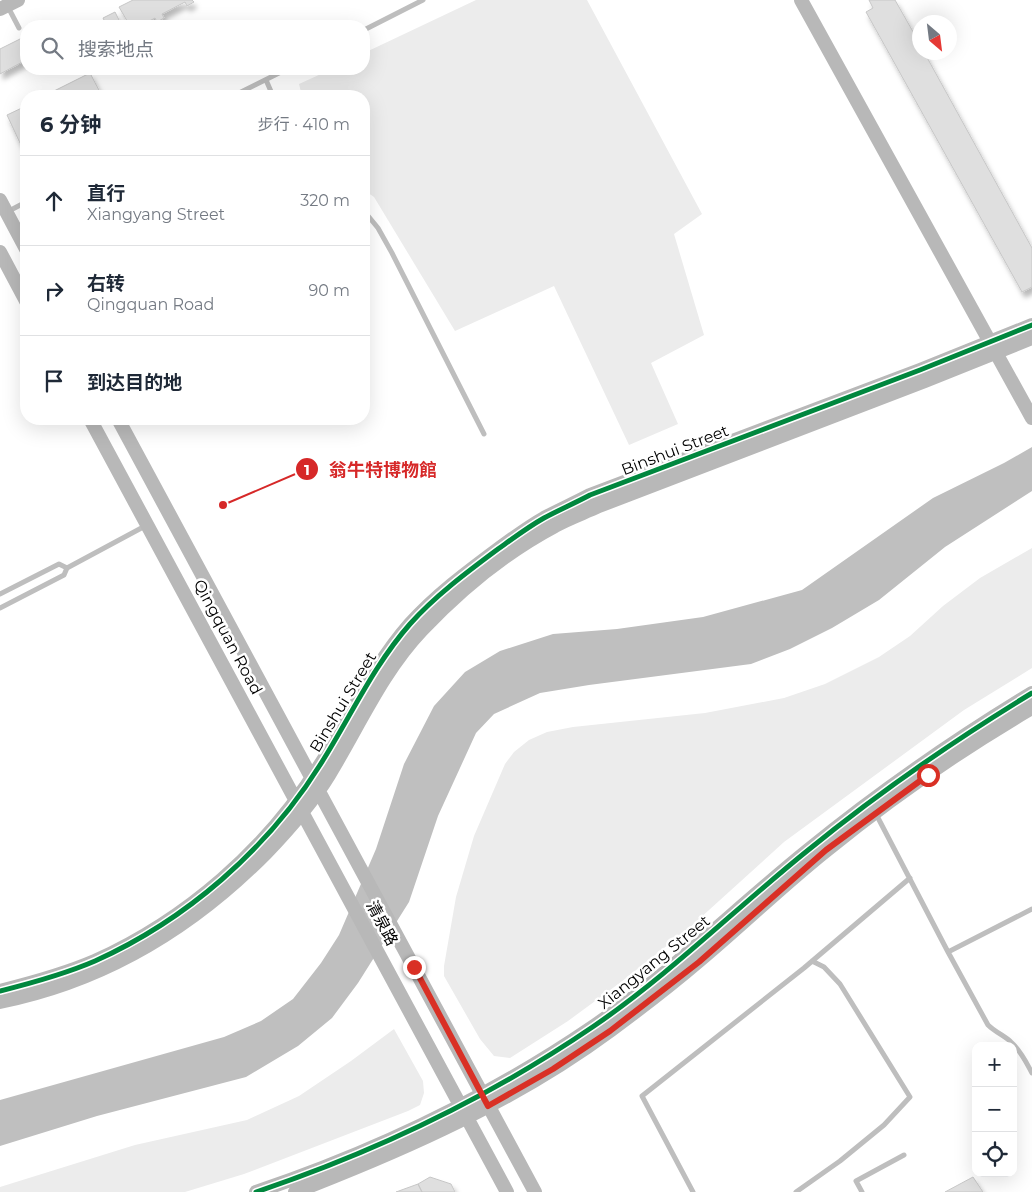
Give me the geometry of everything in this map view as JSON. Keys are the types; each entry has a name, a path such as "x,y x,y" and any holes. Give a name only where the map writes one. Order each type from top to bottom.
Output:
{"street":[{"path":"801,0 1032,418"},
{"path":"3,206 20,238"},
{"path":"0,252 20,290"},
{"name":"Binshui Street","path":"993,347 1032,325"},
{"name":"Binshui Street","path":"0,1002 66,984 96,973 132,955 180,927 213,902 247,872 282,837 299,806 315,784 320,766 356,702 390,650 410,624 437,598 479,563 542,519 590,495 920,370 993,347 1032,338"},
{"name":"Qingquan Road","path":"93,425 334,872"},
{"name":"Qingquan Road","path":"121,425 350,849"},
{"name":"Xiangyang Street","path":"485,1100 512,1078 596,1025 685,956 745,902 846,819 952,744 1032,693"},
{"name":"Xiangyang Street","path":"256,1192 325,1167 464,1111 553,1069 634,1013 699,962 826,850 875,813 962,752 1032,708"},
{"name":"Binshui Street","path":"0,991 49,977 93,961 125,946 159,926 206,892 241,861 277,824 299,806"},
{"name":"清泉路","path":"350,849 485,1100"},
{"name":"清泉路","path":"334,872 464,1111"},
{"path":"485,1100 535,1192"},
{"path":"464,1111 507,1192"},
{"name":"Xiangyang Street","path":"295,1192 436,1134 464,1111"}],"lane":[{"path":"370,27 422,0"},
{"path":"8,5 19,28"},
{"path":"245,90 276,75"},
{"path":"266,80 270,90"},
{"path":"3,206 20,203"},
{"path":"370,218 378,228 392,253 484,434"},
{"path":"0,608 64,575 67,568 147,525"},
{"path":"0,594 59,564 67,568"},
{"path":"875,813 988,1025 997,1033 1010,1040 1020,1052 1032,1073"},
{"path":"693,1192 642,1096 812,961 910,878"},
{"path":"948,952 1032,909"},
{"path":"796,1192 840,1161 884,1125 910,1097 840,984 824,968 812,961"},
{"path":"862,1192 856,1181 904,1155"}],"shaded area":[{"path":"476,0 587,0 702,214 674,234 704,335 651,363 678,424 629,445 554,286 455,331 374,197 370,194 370,90 300,90 299,84 319,75 370,75 370,50"},
{"path":"1032,447 1032,491 945,547 879,600 832,628 790,649 751,664 540,693 494,714 476,733 438,816 409,902 358,983 332,1018 298,1046 246,1077 97,1116 0,1146 0,1100 224,1037 261,1021 293,999 321,963 339,935 376,849 404,764 434,706 465,672 500,651 553,634 617,629 703,617 802,590 933,498"},
{"path":"1032,548 1032,668 964,710 784,842 688,929 568,1021 510,1058 494,1056 480,1039 444,976 444,966 456,897 474,836 505,764 514,752 529,740 547,732 573,727 705,713 784,698 825,684 879,657 910,636 943,606 980,578"},
{"path":"394,1029 423,1081 424,1093 420,1105 408,1111 244,1174 185,1192 0,1192 0,1187 135,1145 247,1120 299,1096"}],"building":[{"path":"133,0 192,0 194,2 187,6 185,2 162,14 164,18 160,20 156,20 155,18 151,20 127,20 119,7"},
{"path":"869,0 895,0 912,30 912,60 928,60 1032,248 1032,287 1022,292 866,12 873,8"},
{"path":"115,12 119,20 104,20 103,18"},
{"path":"20,39 20,63 0,74 0,49"},
{"path":"86,75 91,75 99,90 56,90"},
{"path":"20,109 20,143 7,115"},
{"path":"430,1177 451,1184 455,1192 422,1192 418,1184"},
{"path":"973,1177 983,1192 945,1192"},
{"path":"418,1184 422,1192 396,1192"}],"cycle path":[{"path":"0,991 72,970 95,961 161,925 222,880 250,854 299,796 320,765 373,675 410,624 452,585 532,525 590,495 920,370 1032,325"},
{"path":"256,1192 344,1159 431,1121 554,1052 594,1026 649,985 780,873 861,809 945,749 1032,693"}],"place":[{"name":"翁牛特博物館","path":"223,505"}],"route":[{"path":"414,967 488,1106 553,1069 610,1031 699,962 826,850 928,775"}]}
